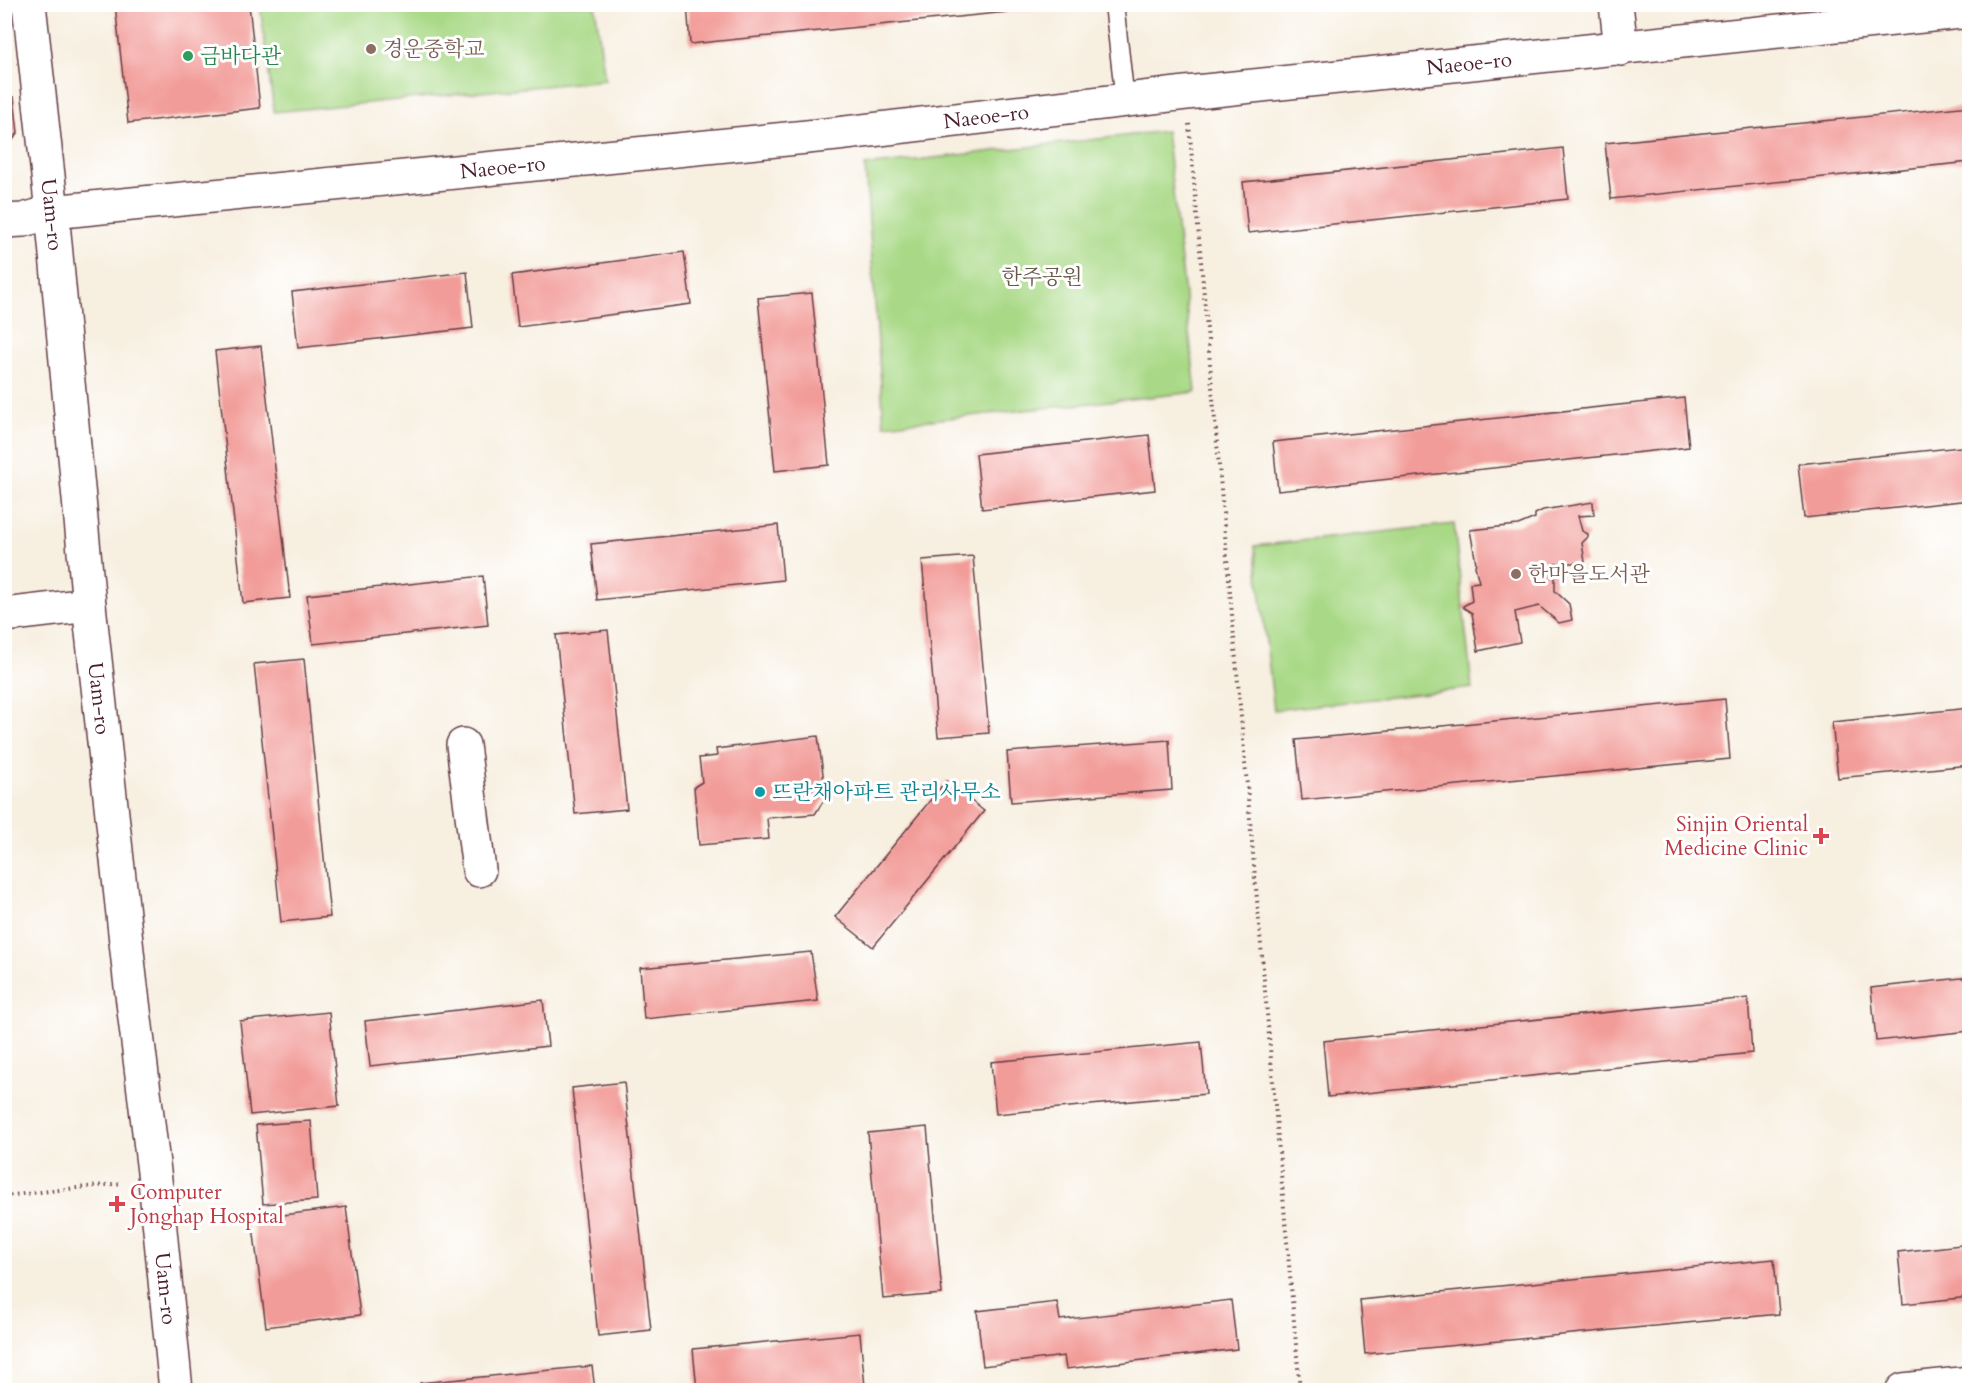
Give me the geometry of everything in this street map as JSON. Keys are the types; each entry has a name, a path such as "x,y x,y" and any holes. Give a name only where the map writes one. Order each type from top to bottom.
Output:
{"street":[{"name":"Uam-ro","path":"28,4 52,212 89,605 128,966 155,1180 176,1390"},
{"path":"1616,4 1621,48"},
{"name":"Naeoe-ro","path":"4,221 23,220 52,212 837,134 1186,93 1970,11"},
{"path":"4,615 89,605"},
{"path":"464,745 479,870"},
{"path":"1903,1390 1970,1383"}],"lane":[{"path":"1114,4 1125,101"}],"path":[{"path":"1186,93 1300,1390"},
{"path":"4,1196 155,1180"}],"green space":[{"path":"260,5 595,5 605,80 274,112"},
{"name":"한주공원","path":"1166,131 1196,392 884,425 865,166"},
{"path":"1454,524 1472,688 1274,710 1255,546"}],"building":[{"name":"금바다관","path":"115,4 249,4 260,108 128,123"},
{"path":"687,4 1066,4 1066,6 690,44"},
{"path":"4,59 6,59 10,89 4,90"},
{"path":"14,97 18,133 4,152 4,99"},
{"path":"1970,106 1970,162 1611,199 1605,143"},
{"path":"1563,148 1568,199 1248,233 1243,182"},
{"path":"684,252 691,304 518,327 512,275"},
{"path":"467,272 473,328 298,348 292,292"},
{"path":"812,293 829,465 775,471 758,298"},
{"path":"261,346 290,598 243,603 215,351"},
{"path":"1684,398 1689,447 1278,491 1273,442"},
{"path":"1149,435 1155,490 982,509 976,454"},
{"path":"1970,446 1970,500 1804,518 1798,464"},
{"name":"한마을도서관","path":"1593,502 1594,515 1578,516 1582,531 1588,534 1582,543 1585,562 1555,564 1555,591 1569,604 1572,620 1559,623 1539,606 1515,612 1520,642 1478,651 1472,613 1463,606 1472,601 1470,583 1479,582 1470,530 1518,525 1535,518 1535,514 1543,510"},
{"path":"778,525 783,580 597,600 591,544"},
{"path":"973,556 989,733 938,737 922,560"},
{"path":"483,576 488,625 313,644 307,595"},
{"path":"608,630 627,809 575,814 556,635"},
{"path":"304,659 330,917 281,922 254,664"},
{"path":"1725,699 1730,759 1302,800 1296,740"},
{"path":"1970,708 1970,765 1838,778 1832,722"},
{"name":"뜨란채아파트 관리사무소","path":"818,736 826,797 815,814 767,818 769,839 699,845 694,787 702,782 699,758 717,756 716,749"},
{"path":"1169,740 1172,790 1011,802 1007,752"},
{"path":"946,781 984,811 873,947 835,917"},
{"path":"811,952 818,1001 644,1019 640,968"},
{"path":"1970,977 1970,1031 1876,1041 1871,988"},
{"path":"1748,998 1752,1053 1328,1097 1323,1041"},
{"path":"543,1000 548,1046 370,1066 365,1021"},
{"path":"329,1012 339,1106 250,1115 240,1021"},
{"path":"1201,1042 1206,1094 996,1114 991,1062"},
{"path":"624,1082 651,1330 598,1336 572,1088"},
{"path":"311,1121 317,1200 263,1204 256,1125"},
{"path":"927,1127 942,1294 883,1299 868,1133"},
{"path":"346,1207 360,1315 266,1327 252,1219"},
{"path":"1970,1244 1970,1297 1903,1304 1898,1252"},
{"path":"1774,1259 1779,1314 1365,1354 1360,1300"},
{"path":"1231,1300 1237,1349 1066,1369 1064,1356 983,1366 977,1311 1057,1302 1060,1320"},
{"path":"860,1333 865,1387 828,1390 697,1390 693,1349"},
{"path":"592,1366 595,1390 421,1390 420,1383"}],"place":[{"name":"경운중학교","path":"371,49"},
{"name":"금바다관","path":"188,56"},
{"name":"한마을도서관","path":"1516,574"},
{"name":"뜨란채아파트 관리사무소","path":"760,792"},
{"name":"Sinjin Oriental Medicine Clinic","path":"1821,836"},
{"name":"Computer Jonghap Hospital","path":"117,1204"}]}
